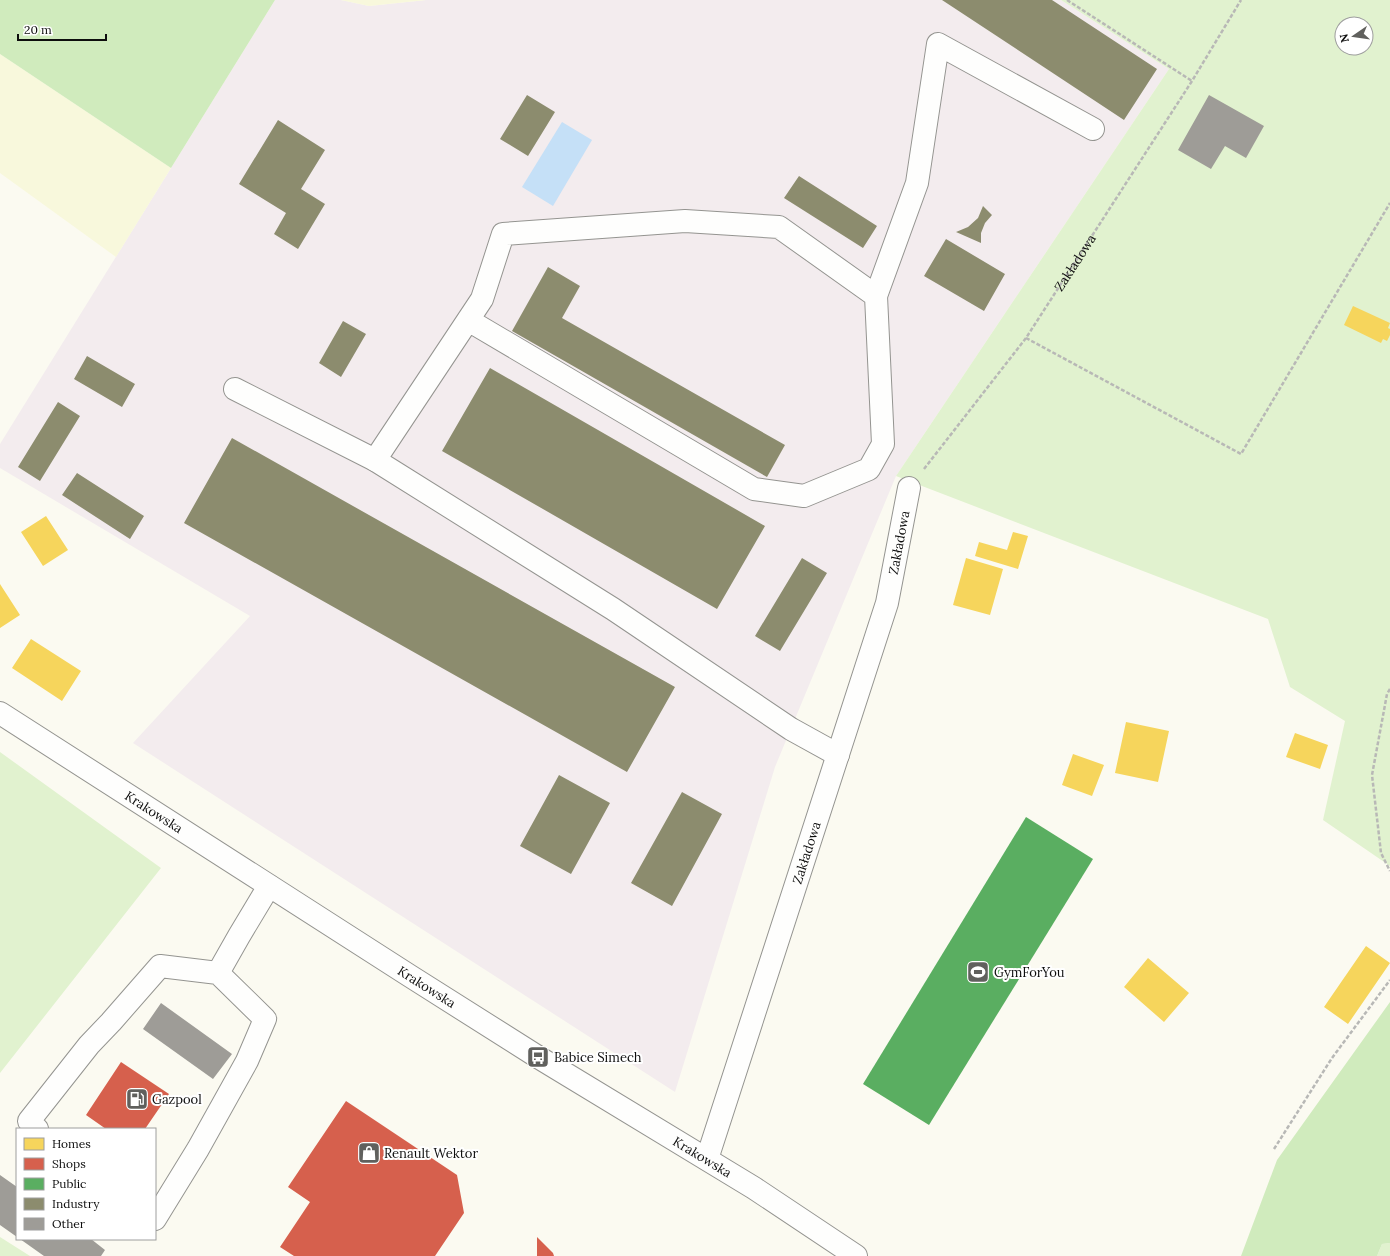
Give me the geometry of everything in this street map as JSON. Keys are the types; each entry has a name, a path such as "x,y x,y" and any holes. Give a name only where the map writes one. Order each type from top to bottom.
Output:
{"street":[{"path":"468,320 754,489 804,496 869,469 882,444 876,296 917,183 938,44 1092,129"},
{"path":"375,460 482,299 503,234 685,221 779,227 876,296"},
{"path":"235,389 375,460 613,608 791,729 838,755"},
{"name":"Zakładowa","path":"707,1159 887,603 909,488"},
{"name":"Krakowska","path":"0,713 525,1048 754,1188 856,1256"},
{"path":"218,973 269,886"},
{"path":"36,1128 29,1122 89,1044 111,1022 160,966 218,973 265,1019 247,1060 198,1148 156,1217"}],"path":[{"path":"1067,0 1192,81"},
{"name":"Zakładowa","path":"909,488 1026,338 1192,81 1240,0"},
{"path":"1026,338 1241,454 1390,203"},
{"path":"1390,689 1387,694 1372,775 1381,853 1390,871"},
{"path":"1274,1149 1332,1058 1390,980"}],"shaded area":[{"path":"275,0 341,0 369,6 426,0 1061,0 1169,69 896,476 775,767 675,1092 133,743 250,616 0,468 0,444"}],"green space":[{"path":"0,0 275,0 171,168 0,54"},
{"path":"341,0 426,0 369,6"},
{"path":"1061,0 1390,0 1390,866 1323,820 1345,721 1290,687 1268,619 896,476 1169,69"},
{"path":"0,54 171,168 116,257 0,173"},
{"path":"0,752 161,868 0,1073"},
{"path":"1390,1002 1390,1243 1382,1244 1377,1256 1241,1256 1277,1160"},
{"path":"0,1237 30,1256 0,1256"},
{"path":"1390,1243 1390,1256 1377,1256 1382,1244"}],"water":[{"path":"562,122 592,140 553,206 522,187"}],"building: Homes":[{"path":"1353,306 1390,323 1388,328 1390,329 1390,335 1387,341 1383,339 1381,343 1344,325"},
{"path":"46,516 68,550 43,566 21,532"},
{"path":"1013,532 1028,536 1018,569 975,556 979,542 1007,550"},
{"path":"966,558 1003,569 990,615 953,605"},
{"path":"0,584 20,615 0,628"},
{"path":"31,639 81,671 62,701 12,668"},
{"path":"1126,722 1169,731 1158,782 1115,773"},
{"path":"1295,733 1328,745 1320,769 1286,757"},
{"path":"1073,754 1104,765 1092,796 1062,785"},
{"path":"1366,946 1390,963 1348,1024 1324,1007"},
{"path":"1148,958 1189,993 1164,1022 1124,987"}],"building: Shops":[{"path":"121,1062 169,1094 146,1128 105,1128 86,1115"},
{"path":"346,1101 457,1175 464,1213 435,1256 294,1256 280,1247 310,1202 288,1187"},
{"path":"537,1237 553,1253 554,1256 537,1256"}],"building: Public":[{"name":"GymForYou","path":"1026,817 1093,859 929,1125 863,1084"}],"building: Industry":[{"path":"942,0 1052,0 1157,69 1124,120"},
{"path":"527,95 555,112 528,156 500,139"},
{"path":"278,120 325,150 301,189 325,204 298,249 274,234 286,213 239,184"},
{"path":"799,176 877,226 863,248 784,198"},
{"path":"983,206 992,215 985,223 981,233 981,243 956,232 968,227 978,218"},
{"path":"946,239 1005,274 984,311 924,276"},
{"path":"548,267 580,286 562,318 785,445 767,477 512,331"},
{"path":"343,321 366,334 341,377 319,363"},
{"path":"87,356 135,384 122,407 74,379"},
{"path":"490,368 765,526 717,609 442,451"},
{"path":"58,402 80,416 40,481 18,467"},
{"path":"232,438 675,687 627,772 184,523"},
{"path":"77,473 144,516 130,539 62,495"},
{"path":"802,558 827,573 780,651 755,636"},
{"path":"559,775 610,803 571,874 520,846"},
{"path":"682,792 722,814 672,906 631,883"}],"building: Other":[{"path":"1209,95 1264,126 1246,158 1225,146 1211,169 1178,150"},
{"path":"161,1003 232,1054 213,1079 143,1029"},
{"path":"0,1175 16,1186 16,1236 0,1225"},
{"path":"21,1240 92,1240 105,1250 101,1256 44,1256"}],"place":[{"name":"GymForYou","path":"978,972"},
{"name":"Babice Simech","path":"538,1057"},
{"name":"Gazpool","path":"137,1099"},
{"name":"Renault Wektor","path":"369,1153"}]}
